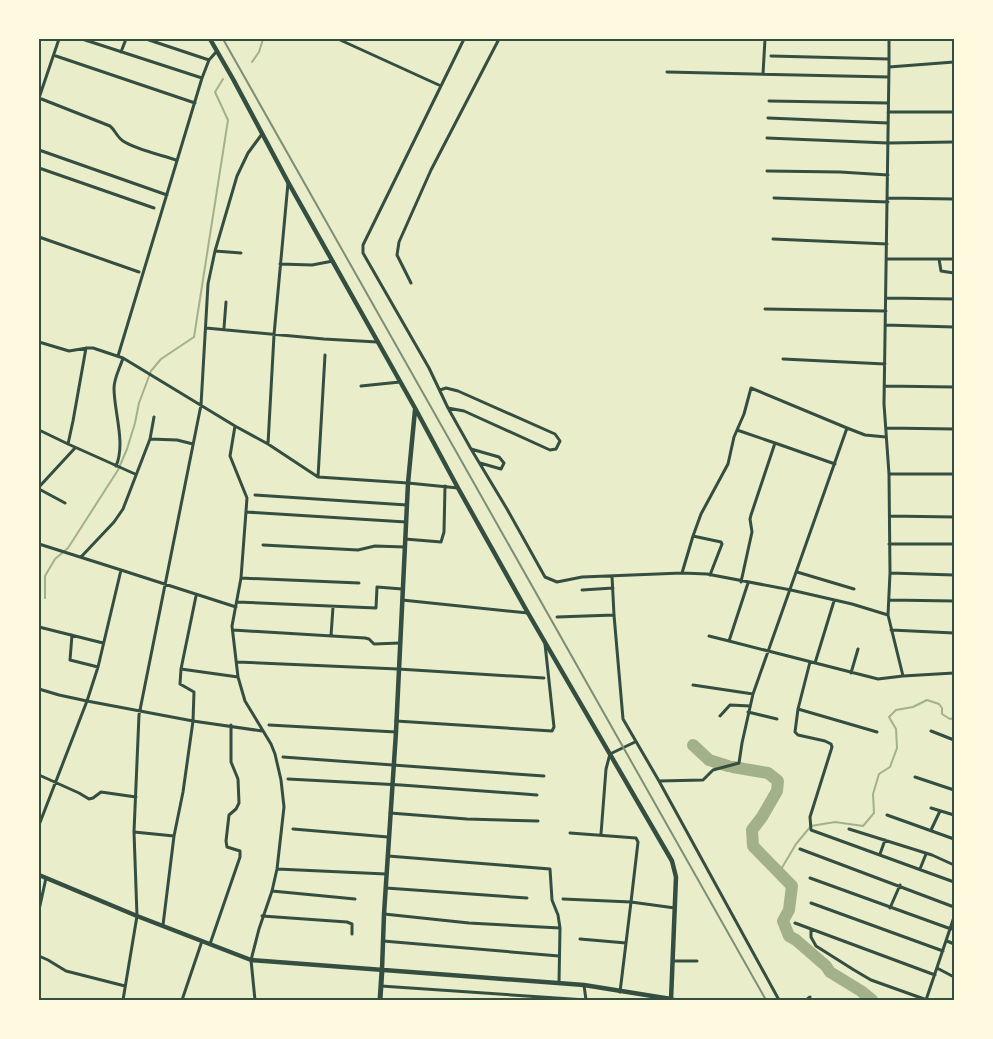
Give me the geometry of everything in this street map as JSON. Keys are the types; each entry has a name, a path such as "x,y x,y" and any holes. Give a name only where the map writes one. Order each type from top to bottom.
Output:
{"main road":[{"path":"380,1000 382,970"}],"street":[{"path":"59,39 39,98 110,126 119,138 127,143 176,160"},
{"path":"82,39 202,78"},
{"path":"121,52 126,39"},
{"path":"146,39 209,60"},
{"path":"210,39 528,613 672,861 676,877 676,908 671,1000"},
{"path":"338,39 441,86"},
{"path":"464,39 362,248 365,258 429,368 448,408 545,577 557,582 582,577 682,573 710,575 791,590 888,615"},
{"path":"411,282 398,256 399,242 431,170 499,39"},
{"path":"763,74 765,39"},
{"path":"889,39 884,386 890,516 890,600 888,615 903,676"},
{"path":"118,356 202,78 209,60 217,51"},
{"path":"56,56 195,103"},
{"path":"770,56 889,59"},
{"path":"889,67 954,62"},
{"path":"667,72 889,76"},
{"path":"769,101 888,103"},
{"path":"888,112 954,112"},
{"path":"768,118 888,123"},
{"path":"123,1000 137,916 134,832 140,712 201,405 208,284 215,250 237,176 248,153 262,133"},
{"path":"768,138 954,142"},
{"path":"39,150 167,194"},
{"path":"39,168 154,208"},
{"path":"767,171 888,175"},
{"path":"268,444 274,334 288,182"},
{"path":"774,198 954,199"},
{"path":"39,237 139,272"},
{"path":"773,239 887,244"},
{"path":"215,250 241,253"},
{"path":"939,258 941,271 954,273"},
{"path":"887,259 954,259"},
{"path":"280,264 312,265 333,262"},
{"path":"886,298 954,299"},
{"path":"224,328 226,302"},
{"path":"765,309 886,311"},
{"path":"885,326 954,327"},
{"path":"206,328 378,342"},
{"path":"39,342 69,351 86,348 97,349 123,358 268,444 318,477 408,482 458,488"},
{"path":"68,444 86,348"},
{"path":"318,477 325,355"},
{"path":"118,467 118,418 114,388 123,358"},
{"path":"783,359 885,364"},
{"path":"361,386 400,382"},
{"path":"884,386 954,387"},
{"path":"440,390 450,388 458,391 555,434 560,441 556,450 550,450 464,411 448,408"},
{"path":"682,573 701,514 728,464 751,388 847,428 865,434 887,437"},
{"path":"382,970 408,482 415,408"},
{"path":"80,558 120,514 150,439 154,417"},
{"path":"235,426 230,456 246,495 241,578 233,630 236,662 238,677 246,701 275,754 284,795 278,869 262,916 251,960 255,1000"},
{"path":"659,781 703,780 713,770 738,764 740,761 742,742 753,694 847,428"},
{"path":"886,428 954,429"},
{"path":"39,430 135,474"},
{"path":"737,430 835,464"},
{"path":"150,439 182,441 193,444"},
{"path":"742,582 752,532 750,519 775,443"},
{"path":"66,503 39,488 75,448"},
{"path":"471,449 498,457 504,463 502,469 479,463"},
{"path":"889,474 954,474"},
{"path":"405,538 442,542 445,486"},
{"path":"255,495 407,506"},
{"path":"246,512 406,522"},
{"path":"890,516 954,517"},
{"path":"693,536 722,544 710,575"},
{"path":"39,544 165,583 196,596 236,608"},
{"path":"889,544 954,544"},
{"path":"263,545 358,550 375,546 405,547"},
{"path":"39,825 87,701 98,667 121,570"},
{"path":"797,572 854,589"},
{"path":"890,573 954,575 954,582"},
{"path":"612,576 622,714 779,1000"},
{"path":"241,578 359,583"},
{"path":"729,641 748,583"},
{"path":"236,602 376,608 377,587 402,589"},
{"path":"582,590 613,588"},
{"path":"163,925 174,836 183,792 193,721 194,692 180,684 181,669 196,596"},
{"path":"402,600 528,613"},
{"path":"890,600 954,600"},
{"path":"834,601 798,709 795,727 796,734 825,741 831,744 832,747 810,817 811,830 954,882"},
{"path":"331,636 333,607"},
{"path":"557,617 614,615"},
{"path":"39,627 103,643"},
{"path":"233,630 367,638 373,644 400,644"},
{"path":"891,630 954,633"},
{"path":"72,635 70,660 98,667"},
{"path":"709,636 883,680 903,676 954,673"},
{"path":"396,721 553,730 544,641"},
{"path":"851,673 858,650"},
{"path":"236,662 544,678"},
{"path":"181,669 238,677"},
{"path":"693,685 753,694"},
{"path":"39,689 140,712 263,731"},
{"path":"720,716 730,705 750,706"},
{"path":"798,709 877,732"},
{"path":"748,712 777,719"},
{"path":"210,944 240,856 240,851 227,847 226,841 229,815 236,809 239,803 238,779 232,765 231,726"},
{"path":"269,726 396,732"},
{"path":"931,731 954,740"},
{"path":"610,754 636,742"},
{"path":"601,835 606,769 610,754"},
{"path":"283,757 544,776"},
{"path":"39,775 89,799 101,792 136,798"},
{"path":"915,777 954,790"},
{"path":"288,779 537,795"},
{"path":"931,808 954,815"},
{"path":"931,830 940,811"},
{"path":"390,813 466,819 538,821"},
{"path":"887,815 954,839"},
{"path":"294,829 388,837"},
{"path":"849,829 954,865"},
{"path":"134,832 174,836"},
{"path":"570,833 633,837 638,839 620,992"},
{"path":"880,854 885,840"},
{"path":"800,849 954,906"},
{"path":"920,870 926,854"},
{"path":"387,856 547,868 551,870 552,900 558,915 560,928 558,984"},
{"path":"278,869 386,874"},
{"path":"39,875 137,916 251,960 584,985 671,1000 681,1000"},
{"path":"39,910 46,878"},
{"path":"810,878 951,930"},
{"path":"890,908 900,886"},
{"path":"385,888 527,898"},
{"path":"272,891 355,899"},
{"path":"563,899 631,902 676,908"},
{"path":"812,904 942,951"},
{"path":"384,914 560,928"},
{"path":"262,916 349,922 352,925 352,934"},
{"path":"811,929 811,937 816,946 854,970 871,980 927,1000 954,917"},
{"path":"795,922 935,975"},
{"path":"580,939 626,942"},
{"path":"383,941 560,956"},
{"path":"947,941 954,944"},
{"path":"182,1000 202,942"},
{"path":"39,956 66,971 125,986"},
{"path":"673,961 697,962"},
{"path":"937,968 954,977"},
{"path":"381,986 586,1000 584,985"},
{"path":"806,1000 810,997"}],"waterway":[{"path":"252,62 259,52 263,39"},
{"path":"45,598 45,576 55,559 68,548 118,470 127,449 139,403 151,371 161,359 194,337 228,120 215,92 223,79"},
{"path":"780,871 796,844 811,826 835,822 863,826 874,813 873,794 879,774 890,767 897,748 896,729 889,717 896,710 913,707 927,700 939,704 942,708 942,714 950,719 954,718"},
{"path":"693,745 709,760 728,766"},
{"path":"733,767 768,773 778,781 777,791 752,830 753,846 792,886 789,910 783,921 789,936 826,966 830,972 872,1000"}],"railway":[{"path":"223,39 766,1000"}]}
